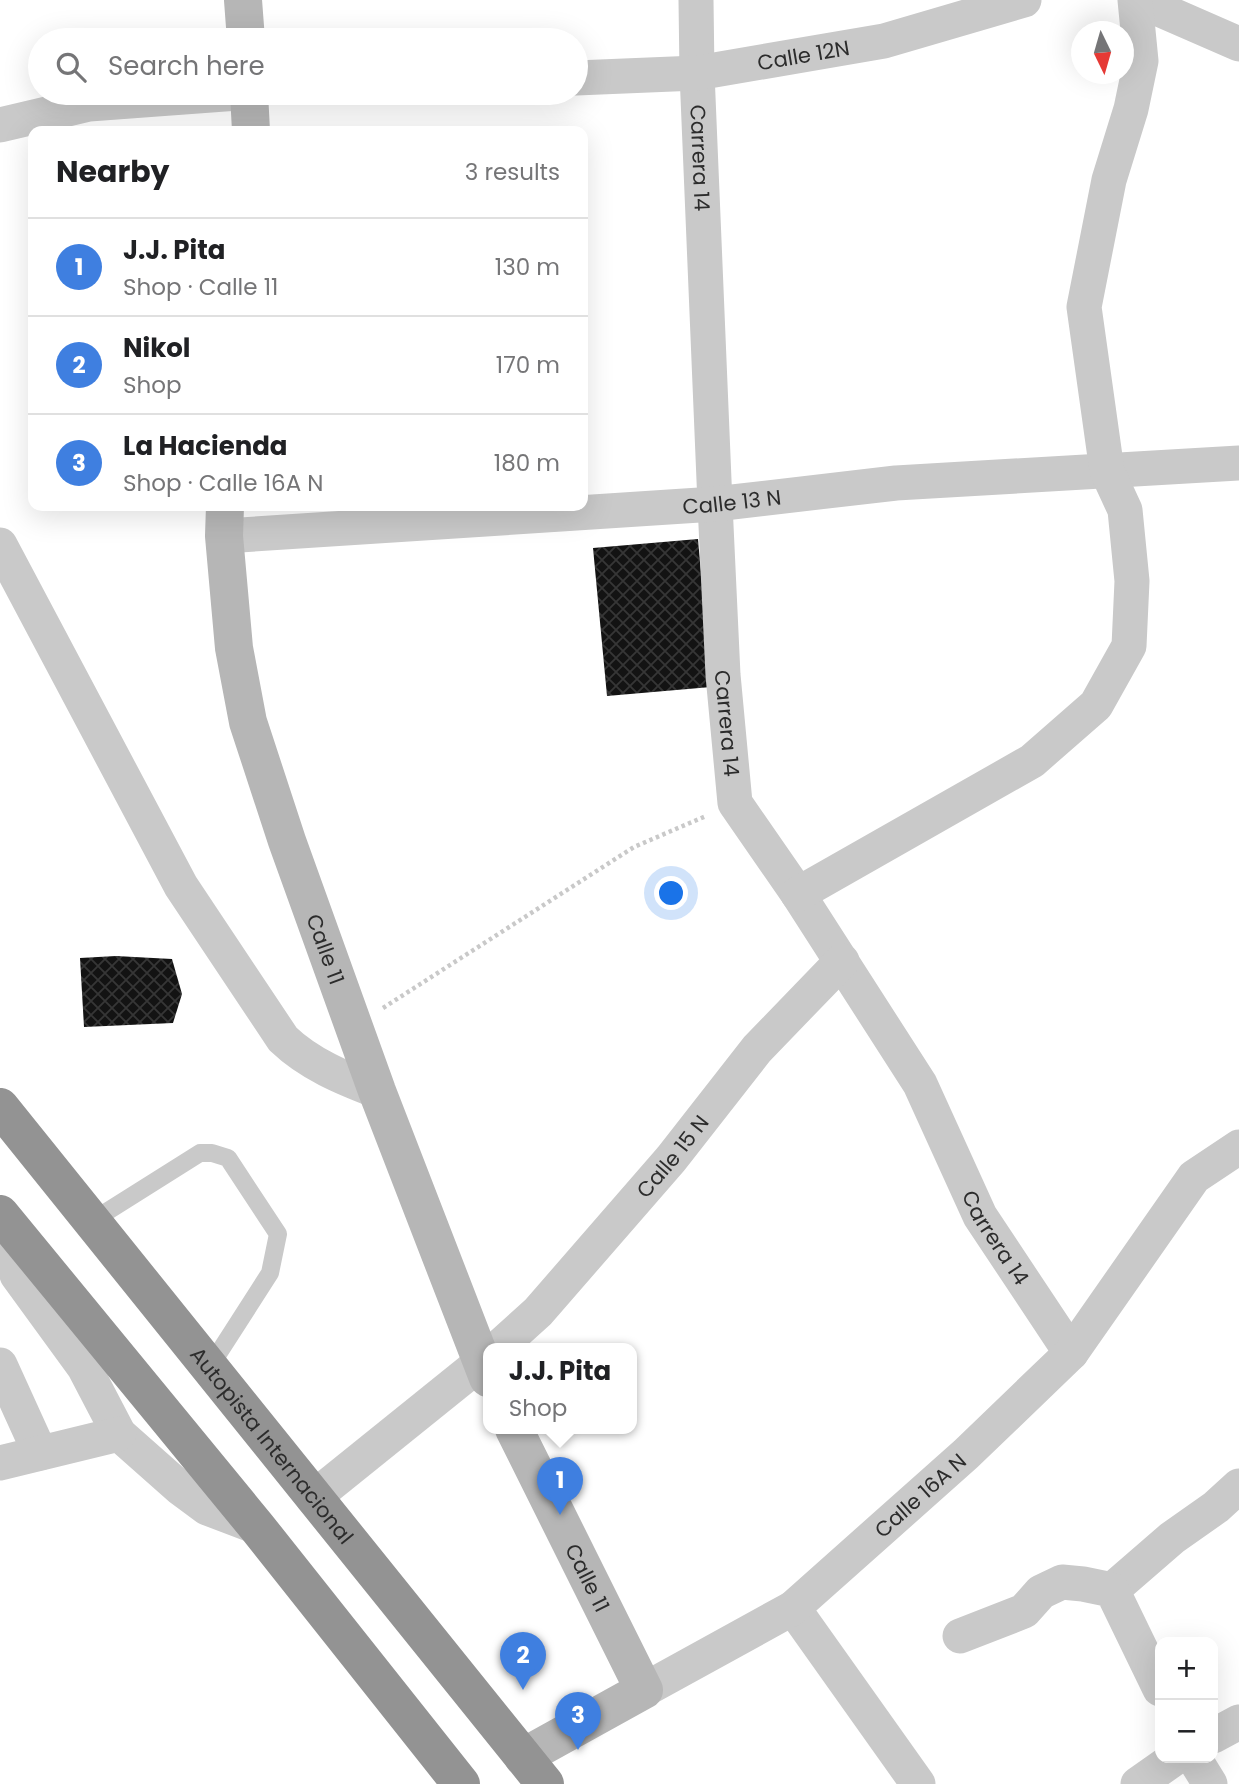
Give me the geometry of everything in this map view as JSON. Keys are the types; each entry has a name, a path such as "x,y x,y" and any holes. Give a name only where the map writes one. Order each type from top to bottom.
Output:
{"highway":[{"name":"Autopista Internacional","path":"0,1107 534,1771"},
{"path":"0,1214 257,1527 461,1784"}],"street":[{"path":"243,0 245,28"},
{"name":"Carrera 14","path":"696,0 723,675 735,803 798,894 920,1084 980,1216 1070,1353"},
{"name":"Calle 12N","path":"588,78 697,73 884,41 1024,0"},
{"path":"798,894 1032,761 1096,705 1129,646 1132,581 1125,510 1107,471 1084,307 1109,180 1131,109 1141,61 1137,0 1239,44"},
{"path":"0,125 85,105"},
{"path":"249,105 250,126"},
{"name":"Calle 13 N","path":"588,508 715,504 896,483 1239,463"},
{"name":"Calle 13 N","path":"224,521 513,511"},
{"name":"Calle 11","path":"224,521 234,648 248,722 287,841 377,1091 483,1347"},
{"path":"0,545 181,886 282,1039 299,1054 353,1082 377,1091"},
{"name":"Calle 15 N","path":"508,1343 538,1312 671,1159 758,1049 842,961"},
{"name":"Calle 16A N","path":"534,1771 644,1690 793,1608 966,1454 1070,1353 1194,1177 1239,1147"},
{"path":"0,1219 17,1275 85,1367 119,1434 207,1508 257,1527"},
{"path":"0,1365 40,1453"},
{"name":"Calle 15 N","path":"313,1498 483,1367"},
{"path":"0,1463 119,1434"},
{"name":"Calle 11","path":"516,1434 644,1690"},
{"path":"1112,1590 1172,1538 1216,1507 1239,1486"},
{"path":"960,1636 1024,1611 1041,1592 1062,1582 1112,1590"},
{"path":"1112,1590 1155,1679"},
{"path":"793,1608 918,1784"},
{"path":"1218,1733 1239,1722"},
{"path":"1138,1784 1168,1763"},
{"path":"1197,1763 1210,1784"}],"lane":[{"path":"92,1221 200,1153 212,1153 228,1158 278,1234 270,1273 209,1367"}],"path":[{"path":"354,1027 634,847 735,803"}],"building":[{"path":"698,539 711,687 607,696 593,548"},
{"path":"116,956 172,959 182,994 173,1023 84,1027 80,958"}],"place":[{"name":"J.J. Pita","path":"560,1515"},
{"name":"Nikol","path":"523,1690"},
{"name":"La Hacienda","path":"578,1750"}]}
